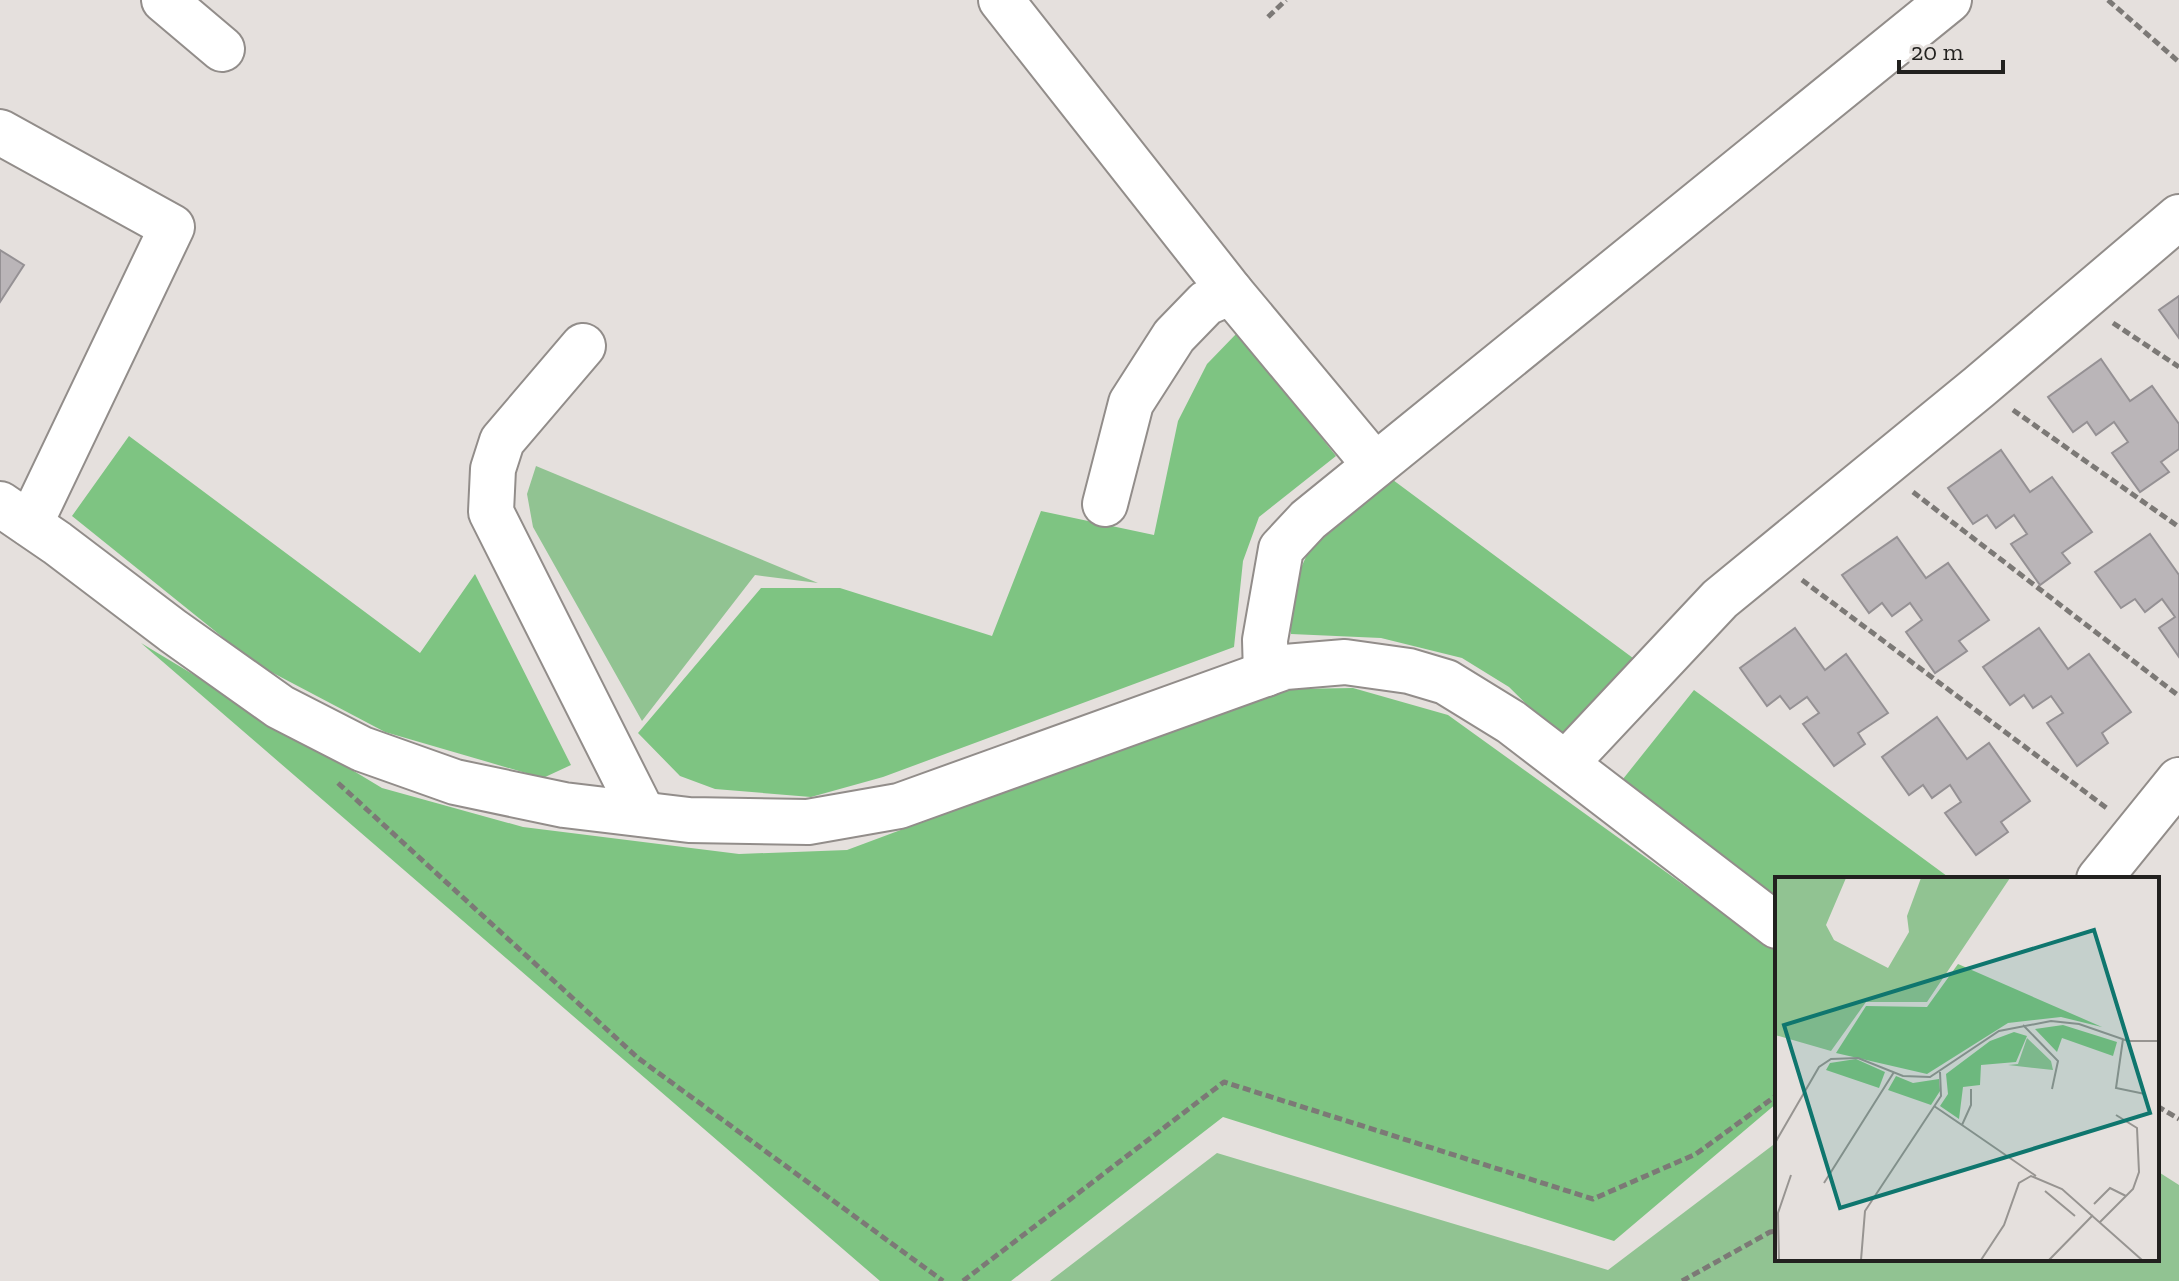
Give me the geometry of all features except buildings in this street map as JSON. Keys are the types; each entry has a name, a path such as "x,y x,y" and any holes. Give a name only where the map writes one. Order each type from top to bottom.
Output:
{"street":[{"path":"164,0 222,49"},
{"path":"1001,0 1231,292 1375,465"},
{"path":"1266,674 1265,640 1281,549 1308,520 1949,0"},
{"path":"0,132 172,227 15,514 280,707 362,749 455,782 564,805 689,820 808,822 899,806 1285,667 1345,662 1409,671 1446,682 1511,722 1775,924"},
{"path":"1566,763 1720,599 1979,387 2179,217"},
{"path":"1105,504 1131,403 1174,336 1206,303 1231,292"},
{"path":"583,346 502,441 493,469 491,512 643,814"},
{"path":"2101,877 2179,780"}],"path":[{"path":"1268,17 1286,0"},
{"path":"2108,0 2179,62"},
{"path":"2080,302 2179,367"},
{"path":"1979,387 2179,527"},
{"path":"1880,466 2179,696"},
{"path":"1771,557 2137,832"},
{"path":"335,780 638,1058 943,1281"},
{"path":"963,1281 1224,1082 1593,1199 1696,1154 1775,1096"},
{"path":"2159,1107 2179,1119"},
{"path":"1682,1281 1775,1231"}],"green space":[{"path":"1238,332 1336,456 1259,517 1243,561 1234,647 883,777 811,797 715,789 680,776 638,733 761,588 840,588 992,636 1041,511 1154,535 1178,421 1207,364"},
{"path":"129,436 420,653 475,574 571,765 543,778 385,732 256,664 72,516"},
{"path":"536,466 818,583 755,575 642,721 533,527 527,494"},
{"path":"1393,480 1637,661 1559,736 1509,687 1462,658 1381,638 1291,634 1289,595 1309,550"},
{"path":"141,643 382,788 523,827 739,854 847,850 1179,726 1292,689 1353,688 1448,715 1775,951 1775,1105 1614,1241 1223,1117 1011,1281 880,1281"},
{"path":"1694,690 1948,877 1775,877 1775,911 1623,779"},
{"path":"1775,1144 1775,1261 2159,1261 2159,1172 2179,1185 2179,1281 1050,1281 1217,1153 1608,1270"}]}
